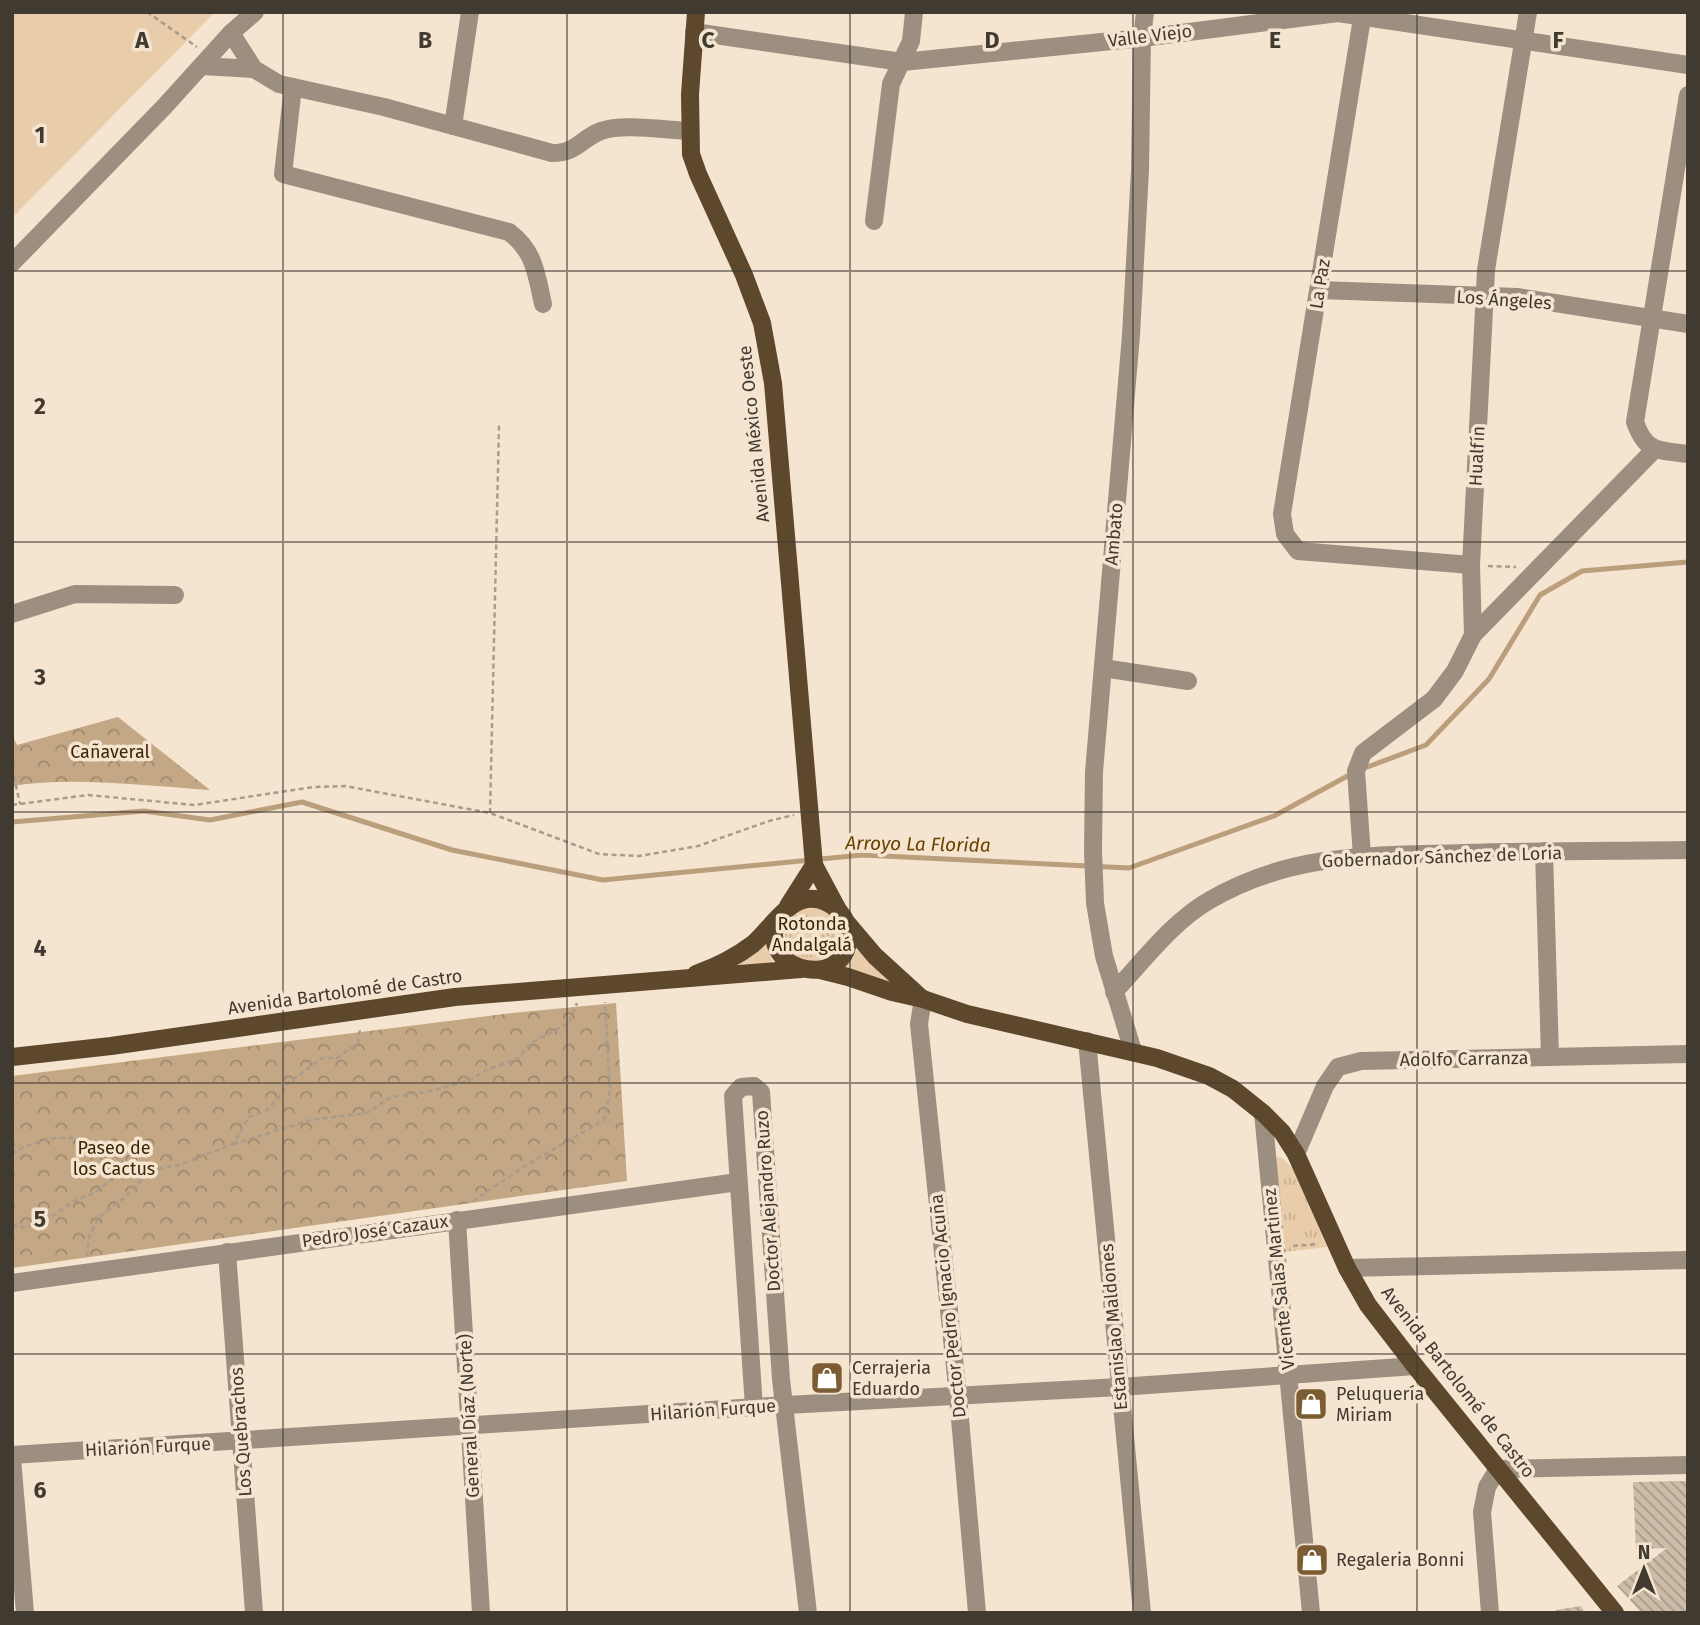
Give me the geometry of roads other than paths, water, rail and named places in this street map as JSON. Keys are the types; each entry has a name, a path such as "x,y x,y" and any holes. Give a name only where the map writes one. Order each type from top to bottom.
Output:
{"main road":[{"name":"Avenida México Oeste","path":"696,12 689,131 691,154 762,323 774,383 814,865 842,916"},
{"path":"781,915 798,901 811,898 825,901 842,916 848,939 845,951 832,965 820,970 801,969 786,961 778,950 774,937 781,915 814,865"},
{"name":"Avenida Bartolomé de Castro","path":"684,977 708,970 739,953 781,915"},
{"name":"Avenida Bartolomé de Castro","path":"842,916 875,956 923,999"},
{"name":"Avenida Bartolomé de Castro","path":"12,1057 111,1046 455,998 801,969"},
{"name":"Avenida Bartolomé de Castro","path":"820,970 967,1014 1133,1051 1209,1076 1233,1089 1282,1132 1296,1154 1347,1268 1368,1305 1615,1613"}],"street":[{"path":"12,263 231,33 256,12"},
{"path":"453,126 470,12"},
{"path":"874,221 891,84 911,41 914,12"},
{"name":"Ambato","path":"1133,1051 1099,932 1093,880 1093,851 1094,772 1131,335 1145,12"},
{"name":"Hualfín","path":"1362,856 1356,771 1363,753 1434,699 1455,671 1473,635 1471,565 1486,270 1528,12"},
{"name":"Valle Viejo","path":"694,32 902,62 1142,38 1338,13 1363,13 1688,65"},
{"name":"La Paz","path":"1363,13 1282,514 1285,534 1298,551 1471,565"},
{"path":"231,33 254,69"},
{"path":"206,61 254,69 279,84 384,107 552,153 567,153 602,131 623,128 689,131"},
{"path":"293,87 283,174 509,232 521,242 533,260 543,303"},
{"path":"1688,95 1635,422 1648,444 1688,454"},
{"name":"Los Ángeles","path":"1319,290 1517,297 1688,324"},
{"path":"1473,635 1542,565 1648,444"},
{"path":"12,614 75,594 175,595"},
{"path":"1103,668 1188,681"},
{"name":"Gobernador Sánchez de Loria","path":"1114,992 1174,928 1208,901 1251,879 1297,864 1362,856 1688,850"},
{"path":"1544,851 1550,1057"},
{"name":"Doctor Pedro Ignacio Acuña","path":"923,999 919,1024 958,1396 977,1613"},
{"name":"Estanislao Maldones","path":"1087,1041 1142,1613"},
{"name":"Adolfo Carranza","path":"1296,1154 1325,1086 1338,1067 1361,1061 1688,1054"},
{"name":"Doctor Alejandro Ruzo","path":"754,1407 733,1096 740,1087 754,1086 761,1092 781,1379 807,1613"},
{"name":"Vicente Salas Martinez","path":"1262,1113 1311,1613"},
{"name":"Pedro José Cazaux","path":"12,1283 738,1182"},
{"name":"General Díaz (Norte)","path":"457,1220 481,1613"},
{"name":"Los Quebrachos","path":"227,1252 254,1613"},
{"path":"1347,1268 1688,1260"},
{"name":"Hilarión Furque","path":"12,1456 1415,1366"},
{"path":"12,1456 25,1613"},
{"path":"1490,1613 1482,1512 1486,1487 1497,1469 1688,1465"}],"waterway":[{"name":"Arroyo La Florida","path":"1362,769 1426,745 1489,679 1540,595 1582,571 1688,562"},
{"name":"Arroyo La Florida","path":"12,822 144,811 210,820 302,802 452,850 603,880 862,855 1129,868 1274,816 1353,773"}],"place":[{"name":"Cerrajeria Eduardo","path":"827,1378"},
{"name":"Peluquería Miriam","path":"1311,1404"},
{"name":"Regaleria Bonni","path":"1312,1560"}],"park label":[{"name":"Cañaveral","path":"110,752"},
{"name":"Rotonda Andalgalá","path":"812,934"},
{"name":"Paseo de los Cactus","path":"114,1158"}]}
